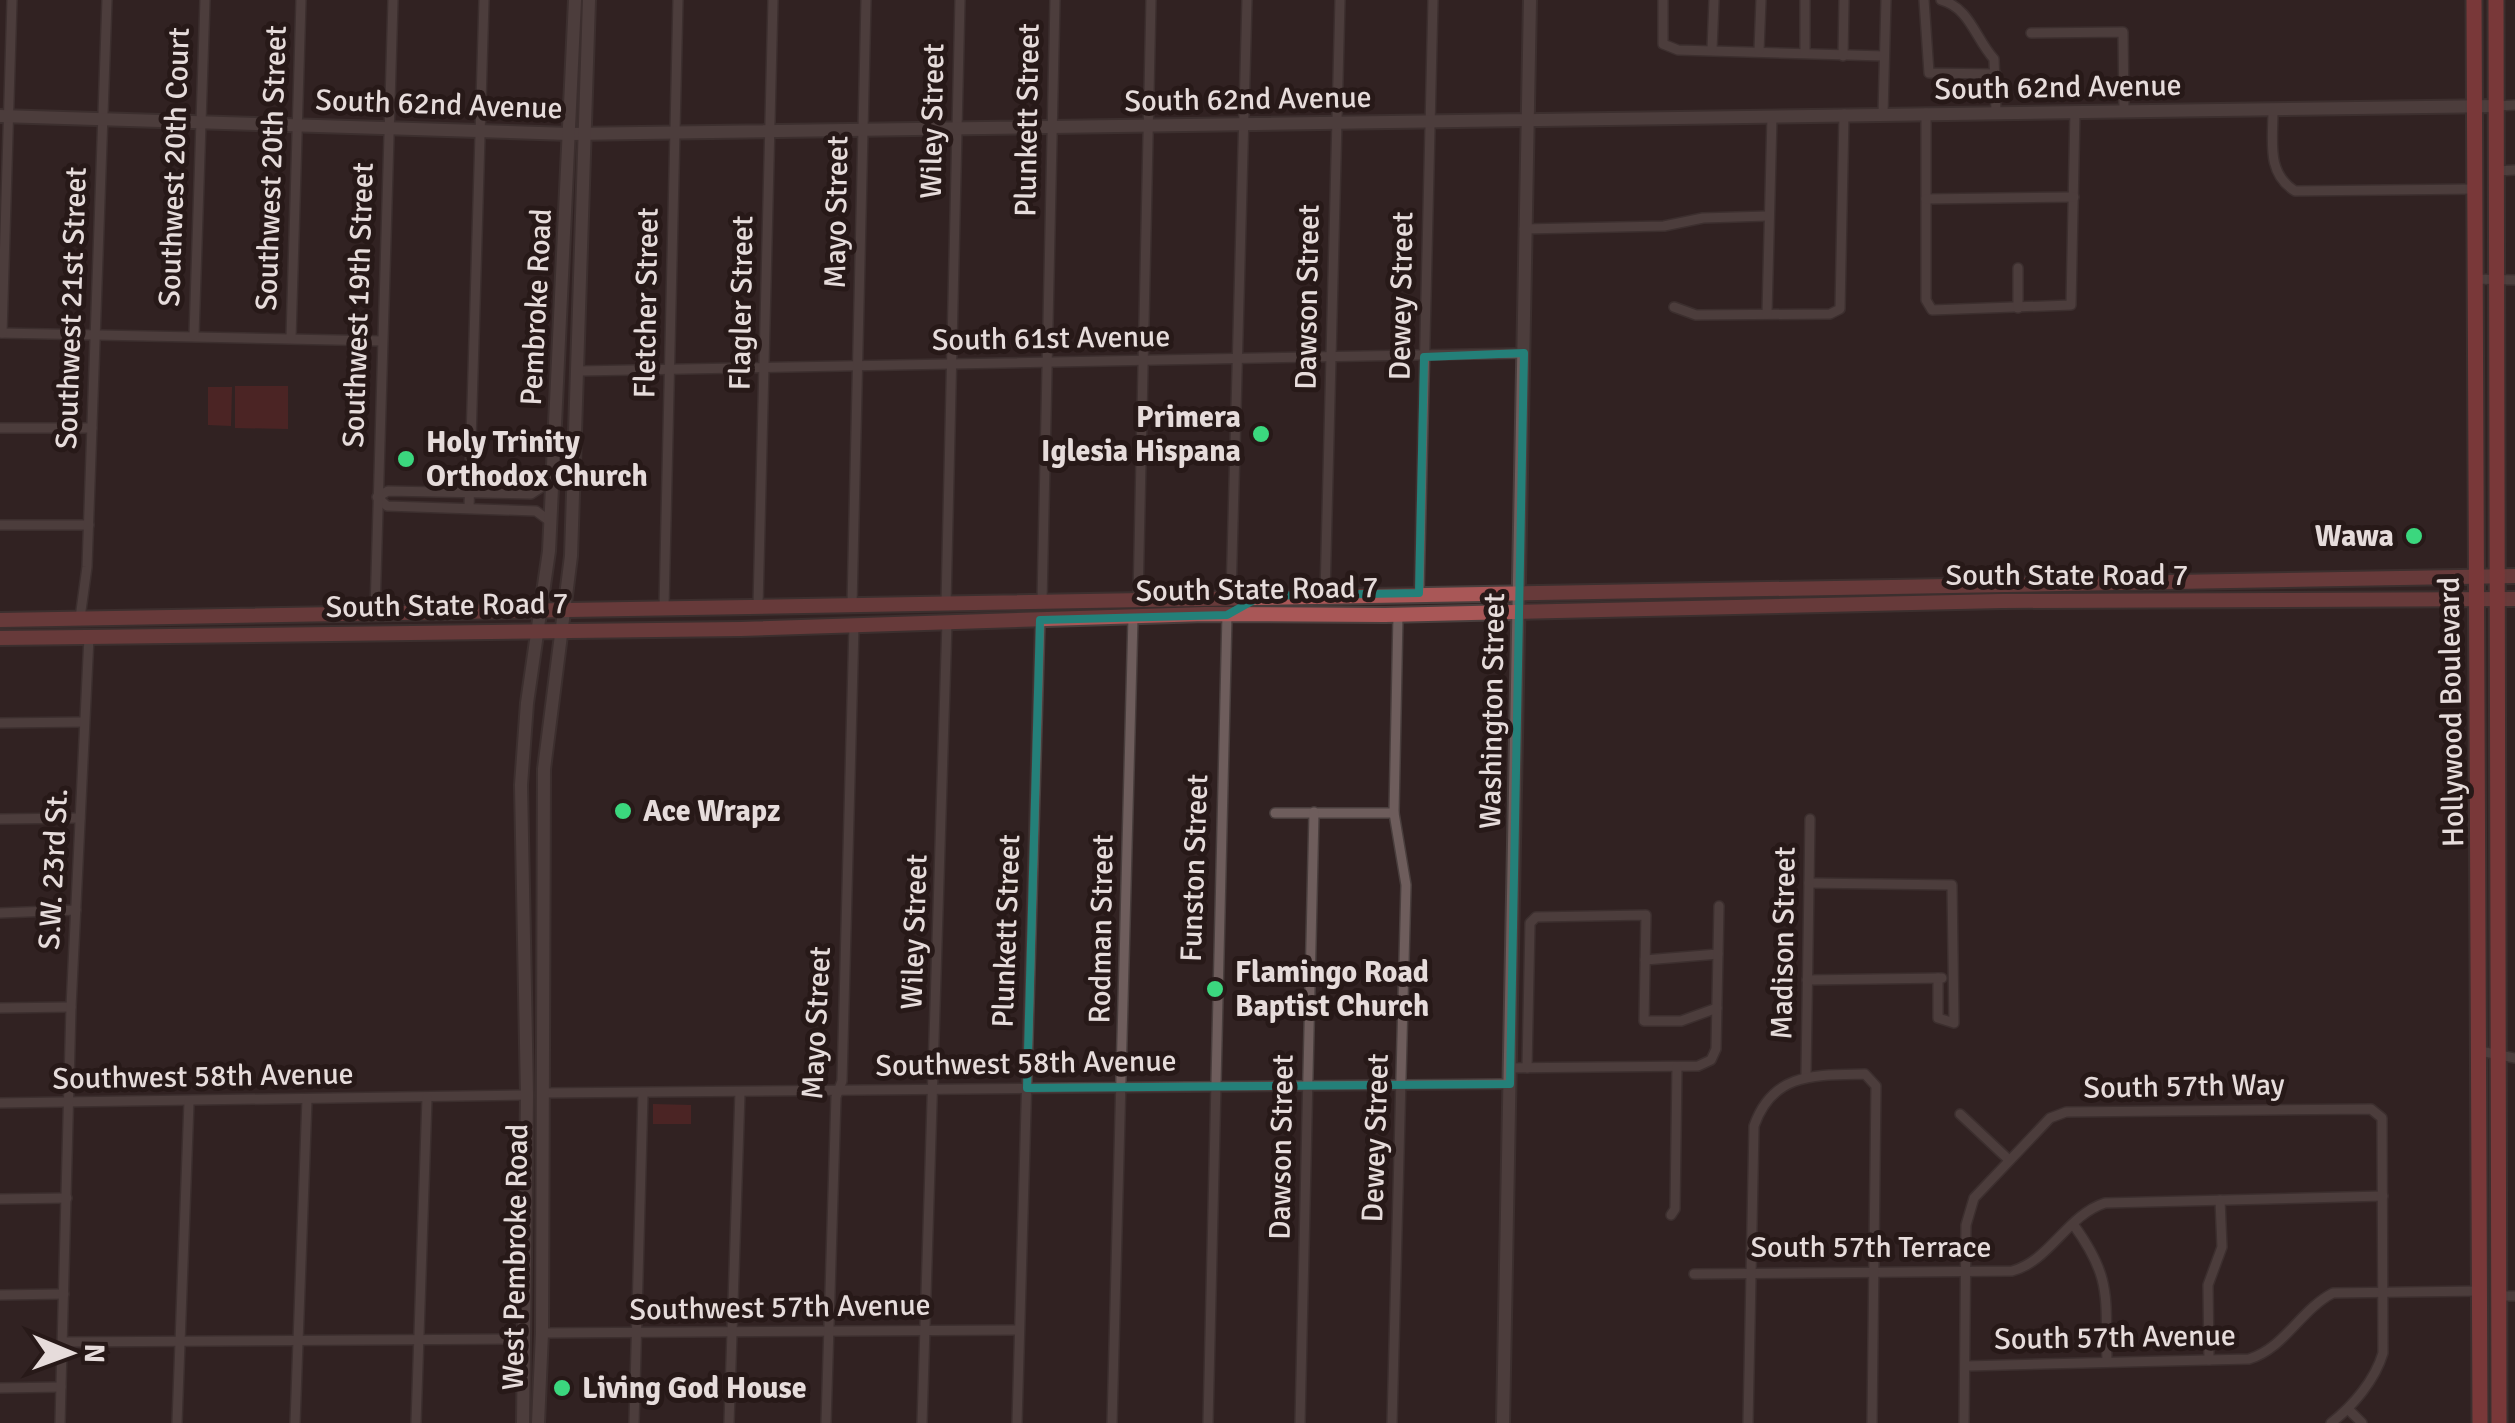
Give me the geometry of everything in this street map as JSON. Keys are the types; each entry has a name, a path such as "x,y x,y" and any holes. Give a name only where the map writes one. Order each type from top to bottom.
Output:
{"highway":[{"name":"Hollywood Boulevard","path":"2474,0 2480,1423"},
{"name":"Hollywood Boulevard","path":"2496,0 2497,280 2507,577 2498,1055 2507,1296 2499,1368 2499,1423"},
{"path":"2480,801 2504,819"},
{"path":"2480,837 2488,848 2491,898 2500,904"},
{"path":"2480,1291 2492,1301 2492,1354 2499,1368"}],"main road":[{"name":"South State Road 7","path":"0,620 1797,586 2507,577"},
{"path":"1760,606 1797,586"},
{"path":"1760,606 1779,587"},
{"path":"1205,614 1231,596"},
{"path":"1227,614 1261,596"},
{"name":"South State Road 7","path":"0,638 854,626 1205,614 2507,600"},
{"path":"947,622 956,608 972,603"},
{"path":"922,623 936,617 946,604"},
{"path":"206,636 244,614"},
{"path":"89,637 98,626 117,617"},
{"path":"53,638 80,618"}],"street":[{"path":"12,0 6,24 1,332 382,341"},
{"name":"Southwest 21st Street","path":"80,618 88,525 108,0"},
{"name":"Southwest 20th Court","path":"194,335 205,0"},
{"name":"Southwest 20th Street","path":"290,338 302,0"},
{"name":"Southwest 19th Street","path":"374,611 393,0"},
{"path":"468,508 484,0"},
{"name":"Pembroke Road","path":"542,1093 544,769 571,556 579,371 574,0"},
{"name":"Pembroke Road","path":"527,1095 521,784 551,522 563,257 589,0"},
{"name":"Fletcher Street","path":"664,607 678,0"},
{"name":"Flagler Street","path":"758,606 773,0"},
{"name":"Mayo Street","path":"852,604 866,0"},
{"name":"Wiley Street","path":"946,604 960,0"},
{"name":"Plunkett Street","path":"1042,601 1055,0"},
{"path":"1138,598 1151,0"},
{"path":"1231,596 1248,0"},
{"name":"Dawson Street","path":"1325,595 1340,0"},
{"name":"Dewey Street","path":"1419,593 1433,0"},
{"name":"Washington Street","path":"1504,1423 1530,0"},
{"path":"1663,0 1662,44 1678,50 1884,56"},
{"path":"1712,49 1714,0"},
{"path":"1759,50 1760,0"},
{"path":"1805,0 1805,53"},
{"path":"1843,56 1844,0"},
{"path":"1882,114 1886,0"},
{"path":"1924,0 1929,73 1996,74"},
{"path":"1941,0 1954,4 1970,19 1977,40 1994,59 1996,112"},
{"path":"2031,32 2123,32 2124,110"},
{"path":"2497,106 2515,106"},
{"name":"South 62nd Avenue","path":"5,116 480,133 675,133 2497,106"},
{"path":"2273,110 2274,168 2283,183 2295,190 2475,188"},
{"path":"1926,113 1928,309 2018,308 2071,304 2075,111"},
{"path":"1674,307 1696,315 1830,314 1840,309 1844,114"},
{"path":"1767,314 1772,116"},
{"path":"2497,171 2515,170"},
{"path":"1926,199 2074,197"},
{"path":"1524,230 1768,216"},
{"path":"563,257 567,271 564,352 579,371"},
{"path":"2018,268 2018,308"},
{"path":"2475,280 2515,280"},
{"name":"South 61st Avenue","path":"579,371 1524,353"},
{"path":"0,428 92,428"},
{"path":"551,522 536,510 387,506 377,497 388,491 531,494 544,490 552,480"},
{"path":"0,525 88,525"},
{"name":"Funston Street","path":"1208,1423 1227,614"},
{"name":"Dewey Street","path":"1392,1423 1406,885 1394,813 1398,614"},
{"name":"Rodman Street","path":"1112,1423 1133,617"},
{"name":"Plunkett Street","path":"1017,1423 1040,620"},
{"name":"Wiley Street","path":"922,1423 947,622"},
{"name":"Mayo Street","path":"826,1423 854,626"},
{"name":"S.W. 23rd St.","path":"72,1102 71,1007 89,637"},
{"path":"0,723 84,722"},
{"name":"Dawson Street","path":"1300,1423 1314,812"},
{"path":"1275,813 1394,813"},
{"path":"0,819 80,818"},
{"name":"Madison Street","path":"1810,819 1806,1075 1865,1074 1876,1086 1872,1423"},
{"path":"1809,883 1952,884 1954,1023 1938,1018 1938,978"},
{"path":"1510,1068 1698,1066 1711,1060 1716,1049 1719,906"},
{"path":"0,912 76,910"},
{"path":"1527,1068 1530,923 1546,916 1646,915 1644,1021 1682,1021 1717,1008"},
{"path":"1645,960 1718,954"},
{"path":"1807,980 1954,978"},
{"path":"525,1003 534,1032 534,1074 542,1093"},
{"path":"0,1008 71,1007"},
{"path":"2480,1046 2515,1058"},
{"path":"1671,1215 1675,1209 1677,1066"},
{"path":"1748,1423 1754,1126 1770,1096 1786,1082 1806,1075"},
{"name":"Southwest 58th Avenue","path":"542,1093 1510,1084"},
{"path":"729,1423 740,1092"},
{"name":"West Pembroke Road","path":"538,1418 542,1093"},
{"path":"634,1423 643,1094"},
{"path":"527,1095 538,1119 542,1180"},
{"name":"Southwest 58th Avenue","path":"0,1104 527,1095"},
{"name":"West Pembroke Road","path":"523,1423 527,1095"},
{"path":"416,1423 427,1098"},
{"path":"296,1423 307,1099"},
{"path":"60,1423 72,1102"},
{"path":"177,1423 189,1102"},
{"name":"South 57th Way","path":"1964,1423 1966,1225 1974,1198 2050,1118 2066,1112 2378,1112 2382,1118 2383,1196"},
{"path":"1960,1114 2008,1159"},
{"path":"2331,1423 2348,1410 2379,1366 2383,1196"},
{"name":"South 57th Terrace","path":"1694,1274 1965,1273 2027,1267 2089,1208 2105,1203 2383,1196"},
{"path":"0,1200 67,1198"},
{"path":"2209,1360 2208,1284 2222,1247 2220,1200"},
{"path":"2073,1224 2098,1258 2105,1280 2107,1362"},
{"path":"526,1248 534,1272 534,1317 542,1332"},
{"name":"South 57th Avenue","path":"1966,1366 2249,1359 2269,1353 2319,1300 2333,1293 2480,1291"},
{"path":"0,1295 64,1294"},
{"name":"Southwest 57th Avenue","path":"542,1332 1018,1330"},
{"path":"64,1342 524,1339 534,1356 538,1418"},
{"path":"0,1388 61,1388"},
{"path":"2348,1410 2362,1423"}],"highlighted area":[{"path":"1524,353 1510,1084 1027,1088 1040,620 1227,615 1261,596 1419,593 1424,357"}],"shaded area":[{"path":"235,386 288,386 288,429 235,428"},
{"path":"208,387 232,387 231,426 208,425"},
{"path":"653,1104 691,1105 691,1124 653,1124"}],"place":[{"name":"Primera Iglesia Hispana","path":"1261,434"},
{"name":"Holy Trinity Orthodox Church","path":"406,459"},
{"name":"Wawa","path":"2414,536"},
{"name":"Ace Wrapz","path":"623,811"},
{"name":"Flamingo Road Baptist Church","path":"1215,989"},
{"name":"Living God House","path":"562,1388"}]}
